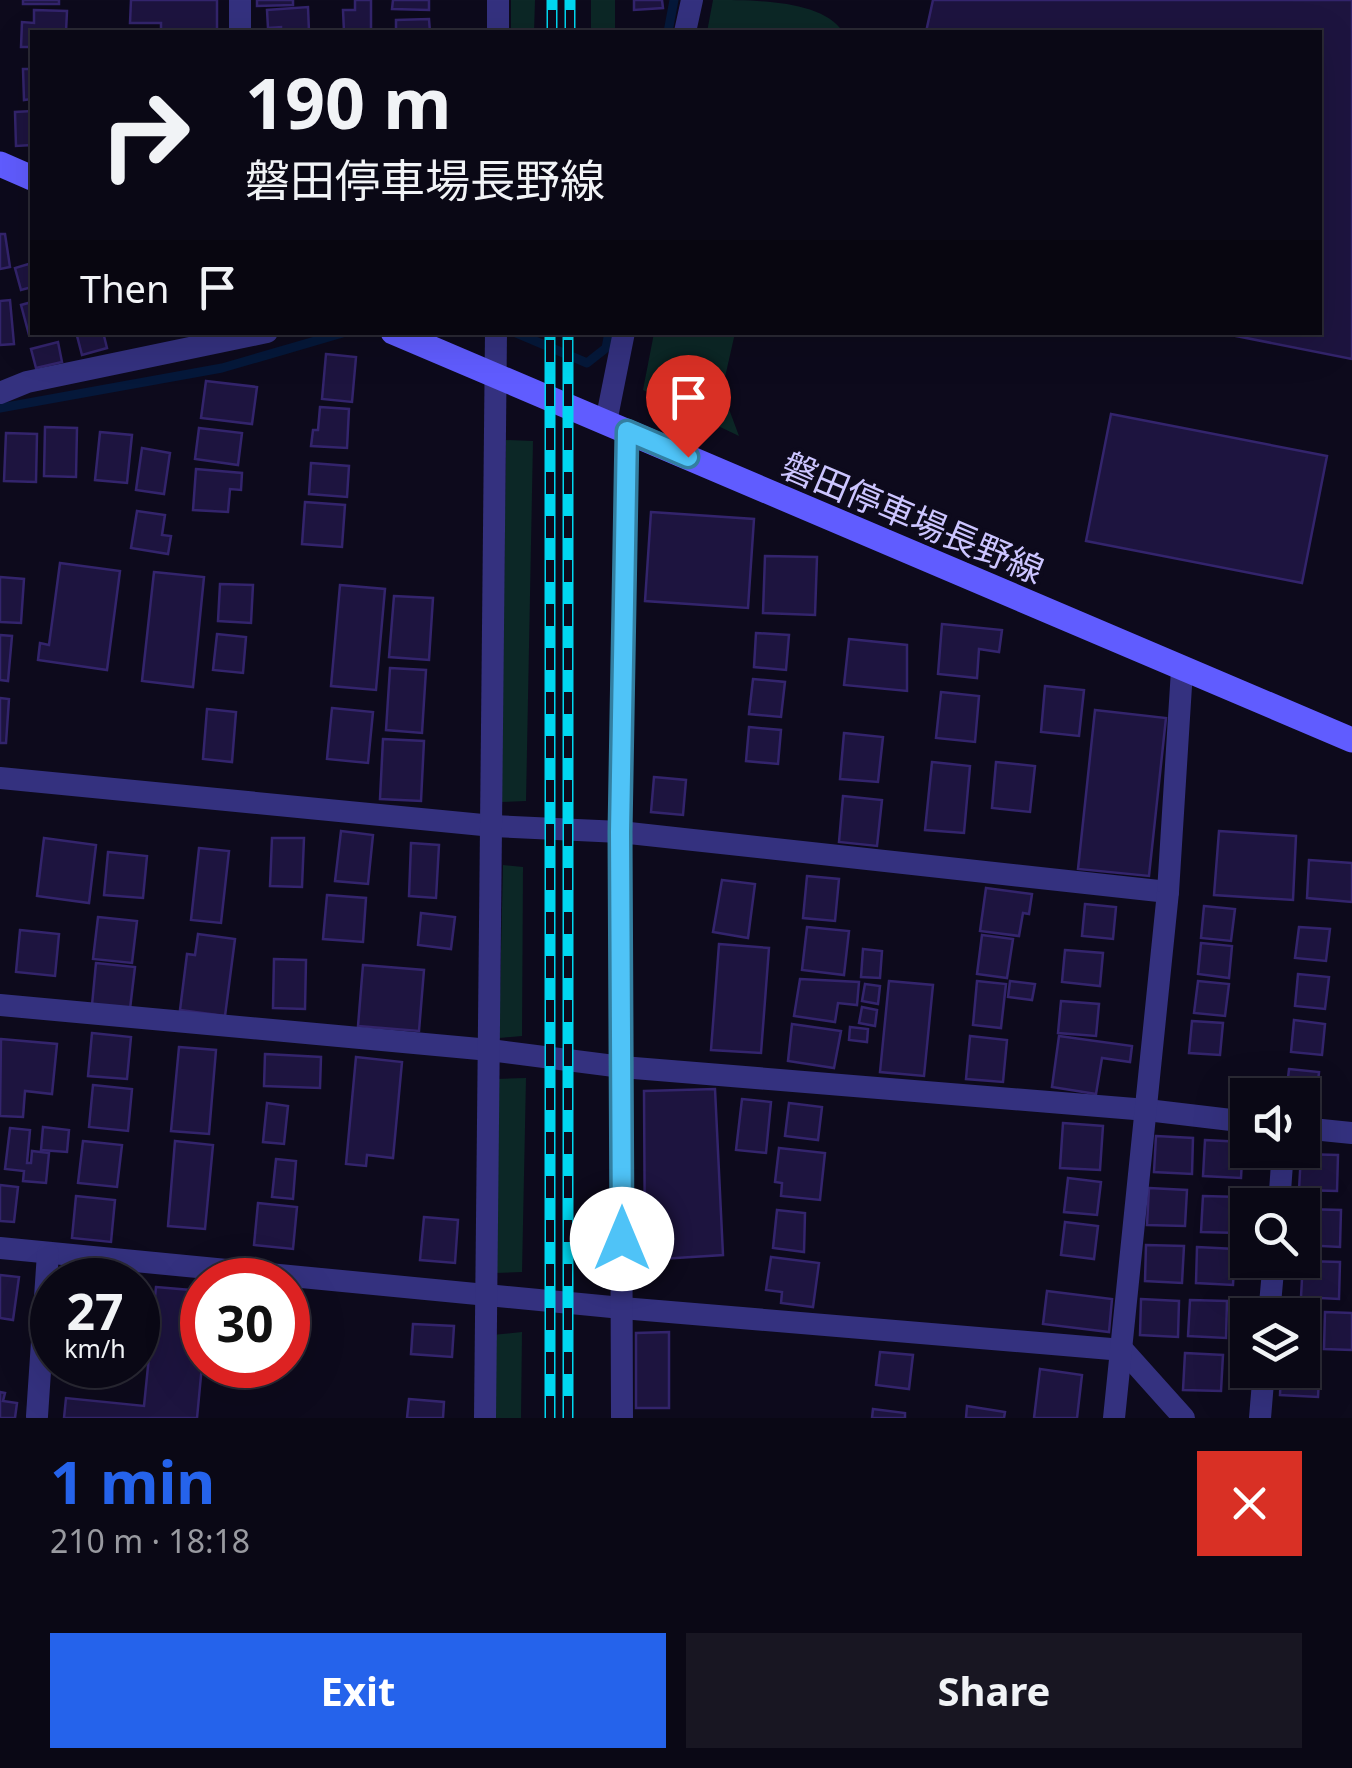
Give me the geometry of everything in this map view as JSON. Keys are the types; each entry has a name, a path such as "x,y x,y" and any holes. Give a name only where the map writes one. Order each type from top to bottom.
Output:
{"main road":[{"path":"0,164 30,177"},
{"name":"磐田停車場長野線","path":"399,335 1352,740"}],"street":[{"path":"240,0 240,30"},
{"path":"498,0 498,30"},
{"path":"685,30 692,0"},
{"path":"0,394 26,382 253,335"},
{"path":"485,1418 496,335"},
{"path":"622,1418 616,426 624,335"},
{"path":"1114,1418 1168,892 1182,670"},
{"path":"0,778 493,826 620,832 1168,892"},
{"path":"0,1006 490,1050 622,1067 1230,1120"},
{"path":"1320,1130 1352,1133"},
{"path":"0,1248 622,1308 1123,1350 1184,1418"},
{"path":"37,1416 48,1253"},
{"path":"1260,1418 1262,1388"}],"green space":[{"path":"511,0 535,0 534,30 511,30"},
{"path":"591,0 615,0 615,30 591,30"},
{"path":"713,0 804,8 833,21 841,30 707,30"},
{"path":"654,335 735,335 723,386 694,364 723,393 739,436 643,390"},
{"path":"506,440 533,441 526,801 501,802"},
{"path":"503,865 523,867 522,1036 499,1038"},
{"path":"526,1078 522,1272 495,1273 497,1079"},
{"path":"522,1332 521,1418 491,1418 492,1335"}],"building":[{"path":"23,0 59,0 59,4 23,4"},
{"path":"131,0 217,0 217,30 161,30 161,23 130,23"},
{"path":"257,0 293,0 293,5 257,6"},
{"path":"355,0 371,0 371,30 344,30 343,10 355,10"},
{"path":"393,0 429,0 429,10 392,9"},
{"path":"634,0 662,0 663,8 634,10"},
{"path":"933,0 1352,0 1352,359 1231,335 1322,335 1322,30 926,30"},
{"path":"308,7 309,30 268,28 267,10"},
{"path":"34,10 67,11 66,30 30,30 30,47 21,47 22,22 34,23"},
{"path":"429,19 430,30 396,30 396,20"},
{"path":"23,69 30,69 30,99 24,100"},
{"path":"30,111 30,145 16,146 15,112"},
{"path":"0,234 5,234 10,267 0,269"},
{"path":"30,264 30,288 21,290 15,268"},
{"path":"10,300 14,344 0,345 0,301"},
{"path":"30,303 29,335 21,305"},
{"path":"77,335 104,335 107,348 82,355"},
{"path":"58,342 62,362 36,368 31,349"},
{"path":"326,354 356,357 352,402 322,399"},
{"path":"206,381 257,387 252,424 201,418"},
{"path":"320,407 349,409 347,448 311,446 313,430 318,430"},
{"path":"1111,414 1327,456 1302,583 1086,541"},
{"path":"45,427 77,428 76,477 44,476"},
{"path":"199,428 242,433 238,465 195,459"},
{"path":"100,432 132,435 127,483 95,480"},
{"path":"6,433 37,434 36,482 4,481"},
{"path":"142,448 170,453 164,494 136,490"},
{"path":"311,463 349,466 347,497 309,494"},
{"path":"196,469 242,473 241,490 230,489 228,512 193,510"},
{"path":"305,502 345,505 342,547 302,544"},
{"path":"137,511 165,515 162,535 171,536 168,554 131,548"},
{"path":"651,512 754,519 748,608 645,601"},
{"path":"765,556 817,557 815,615 763,613"},
{"path":"60,563 120,571 107,670 38,660 40,643 49,645"},
{"path":"154,572 204,577 193,687 142,681"},
{"path":"0,577 24,579 21,623 0,622"},
{"path":"220,584 253,585 251,623 218,621"},
{"path":"340,585 385,589 376,690 331,686"},
{"path":"394,596 433,598 429,660 389,657"},
{"path":"942,624 1002,630 999,652 979,649 977,678 938,674"},
{"path":"756,633 789,635 786,670 754,667"},
{"path":"217,634 246,637 243,673 213,670"},
{"path":"0,635 12,636 8,681 0,680"},
{"path":"849,639 907,645 907,691 844,685"},
{"path":"390,668 426,670 422,733 386,730"},
{"path":"753,679 785,682 781,717 749,714"},
{"path":"1045,686 1084,690 1079,736 1041,732"},
{"path":"941,692 979,696 975,742 936,738"},
{"path":"0,698 9,699 6,743 0,743"},
{"path":"332,708 373,712 368,763 327,759"},
{"path":"207,709 236,712 232,762 203,759"},
{"path":"1095,710 1166,718 1149,876 1078,869"},
{"path":"749,727 781,730 778,764 746,761"},
{"path":"844,733 883,737 878,782 840,779"},
{"path":"383,739 424,741 421,801 380,799"},
{"path":"932,762 970,766 964,833 925,830"},
{"path":"996,762 1035,766 1030,812 992,808"},
{"path":"654,777 686,780 683,815 651,812"},
{"path":"843,796 882,800 877,846 839,842"},
{"path":"341,831 373,835 368,884 335,881"},
{"path":"1219,831 1296,836 1293,900 1214,895"},
{"path":"44,838 96,845 89,903 37,896"},
{"path":"272,838 304,838 302,887 270,886"},
{"path":"411,843 439,845 436,898 409,896"},
{"path":"199,848 229,851 221,923 191,920"},
{"path":"108,852 147,856 143,898 104,895"},
{"path":"1309,860 1352,863 1352,902 1307,898"},
{"path":"807,876 839,879 835,921 803,918"},
{"path":"722,880 755,884 748,938 713,932"},
{"path":"986,888 1032,894 1029,914 1023,913 1019,936 980,931"},
{"path":"327,895 366,898 363,942 323,939"},
{"path":"1085,904 1116,907 1113,939 1082,936"},
{"path":"1204,906 1235,909 1231,941 1201,938"},
{"path":"421,913 455,917 451,949 418,945"},
{"path":"98,917 137,921 132,963 93,959"},
{"path":"807,927 849,931 844,975 802,970"},
{"path":"1299,927 1330,929 1326,961 1295,958"},
{"path":"20,930 59,934 55,976 16,972"},
{"path":"198,934 235,939 225,1016 180,1010 187,954 195,955"},
{"path":"982,935 1013,939 1007,978 977,974"},
{"path":"1201,943 1232,946 1229,978 1198,974"},
{"path":"719,944 769,948 761,1053 711,1050"},
{"path":"863,949 882,951 880,978 861,977"},
{"path":"1065,950 1103,953 1100,986 1062,982"},
{"path":"274,959 306,960 305,1009 273,1008"},
{"path":"96,963 135,967 130,1009 92,1005"},
{"path":"363,965 424,970 419,1031 358,1026"},
{"path":"1298,974 1329,977 1325,1009 1295,1006"},
{"path":"800,979 859,982 857,1005 838,1003 835,1022 794,1016"},
{"path":"889,981 933,985 924,1076 880,1072"},
{"path":"977,981 1006,984 1001,1028 973,1025"},
{"path":"1010,981 1035,984 1032,1000 1008,997"},
{"path":"1198,981 1229,984 1225,1016 1194,1013"},
{"path":"865,984 880,986 878,1004 862,1001"},
{"path":"1061,1001 1099,1004 1096,1036 1058,1033"},
{"path":"862,1007 877,1010 875,1026 859,1023"},
{"path":"1294,1020 1325,1024 1322,1055 1291,1052"},
{"path":"1192,1021 1223,1023 1220,1055 1189,1053"},
{"path":"792,1024 841,1031 834,1068 788,1061"},
{"path":"850,1027 868,1029 867,1042 849,1040"},
{"path":"92,1033 131,1037 127,1079 88,1076"},
{"path":"970,1036 1007,1040 1003,1082 966,1079"},
{"path":"1059,1036 1132,1046 1130,1062 1102,1058 1096,1094 1052,1087"},
{"path":"1,1039 57,1044 52,1094 25,1091 23,1117 0,1116"},
{"path":"179,1047 216,1050 209,1134 171,1131"},
{"path":"265,1054 321,1057 320,1088 264,1086"},
{"path":"356,1057 402,1062 393,1158 367,1155 366,1166 346,1164"},
{"path":"1289,1069 1319,1072 1318,1078 1288,1078"},
{"path":"93,1085 132,1089 128,1131 89,1127"},
{"path":"715,1089 723,1255 645,1260 644,1091"},
{"path":"742,1099 771,1102 766,1153 736,1150"},
{"path":"267,1103 288,1106 284,1144 263,1142"},
{"path":"789,1103 822,1107 818,1140 785,1136"},
{"path":"1063,1123 1103,1126 1100,1170 1060,1168"},
{"path":"43,1127 69,1130 67,1152 41,1150"},
{"path":"10,1128 30,1130 27,1163 31,1163 32,1151 49,1153 46,1183 23,1181 24,1171 5,1169"},
{"path":"1156,1136 1193,1138 1192,1174 1154,1172"},
{"path":"1205,1140 1230,1141 1230,1168 1242,1168 1241,1178 1203,1176"},
{"path":"83,1141 122,1145 117,1187 78,1183"},
{"path":"175,1141 213,1145 205,1229 168,1226"},
{"path":"779,1148 825,1153 820,1200 781,1196 782,1183 775,1182"},
{"path":"1320,1155 1338,1155 1337,1191 1299,1188 1300,1168 1320,1168"},
{"path":"276,1159 296,1161 293,1199 272,1197"},
{"path":"1068,1178 1101,1182 1097,1215 1064,1212"},
{"path":"0,1185 18,1187 14,1222 0,1221"},
{"path":"1149,1188 1187,1190 1185,1226 1147,1225"},
{"path":"76,1196 115,1200 111,1242 72,1238"},
{"path":"1203,1196 1230,1197 1230,1233 1201,1232"},
{"path":"258,1203 297,1207 293,1249 254,1245"},
{"path":"1320,1209 1341,1210 1340,1247 1320,1246"},
{"path":"777,1210 805,1213 804,1252 773,1248"},
{"path":"424,1217 458,1220 455,1263 420,1260"},
{"path":"1065,1222 1098,1226 1094,1259 1061,1255"},
{"path":"1146,1245 1184,1246 1182,1283 1145,1281"},
{"path":"1197,1247 1230,1249 1233,1285 1196,1283"},
{"path":"771,1257 819,1263 813,1307 781,1303 782,1292 766,1290"},
{"path":"1320,1261 1340,1262 1339,1299 1301,1297 1302,1278 1320,1278"},
{"path":"0,1275 19,1277 13,1320 0,1318"},
{"path":"160,1287 180,1289 180,1388 200,1388 197,1418 64,1418 66,1398 144,1406 146,1388 160,1388"},
{"path":"1047,1291 1112,1299 1109,1332 1043,1324"},
{"path":"1141,1299 1179,1301 1178,1337 1140,1335"},
{"path":"1190,1300 1227,1301 1226,1338 1188,1336"},
{"path":"1325,1312 1352,1313 1352,1350 1324,1349"},
{"path":"413,1324 454,1326 452,1357 411,1354"},
{"path":"669,1332 669,1408 636,1408 636,1333"},
{"path":"880,1352 913,1355 909,1389 876,1385"},
{"path":"1185,1353 1223,1355 1221,1391 1183,1390"},
{"path":"1040,1369 1082,1375 1077,1418 1034,1418"},
{"path":"1280,1388 1318,1388 1318,1397 1280,1395"},
{"path":"0,1392 5,1393 3,1401 17,1403 15,1418 0,1418"},
{"path":"409,1399 444,1402 443,1418 407,1418"},
{"path":"967,1406 1005,1412 1004,1418 966,1418"},
{"path":"873,1409 905,1413 905,1418 872,1418"}],"waterway":[{"path":"668,30 674,0"},
{"path":"0,408 222,368 336,335"},
{"path":"521,335 587,363 606,348 608,335"}],"railway":[{"path":"552,0 552,30"},
{"path":"570,0 570,30"},
{"path":"550,335 550,1418"},
{"path":"568,335 568,1418"}],"route":[{"path":"622,1239 620,832 627,431 688,457"}]}
